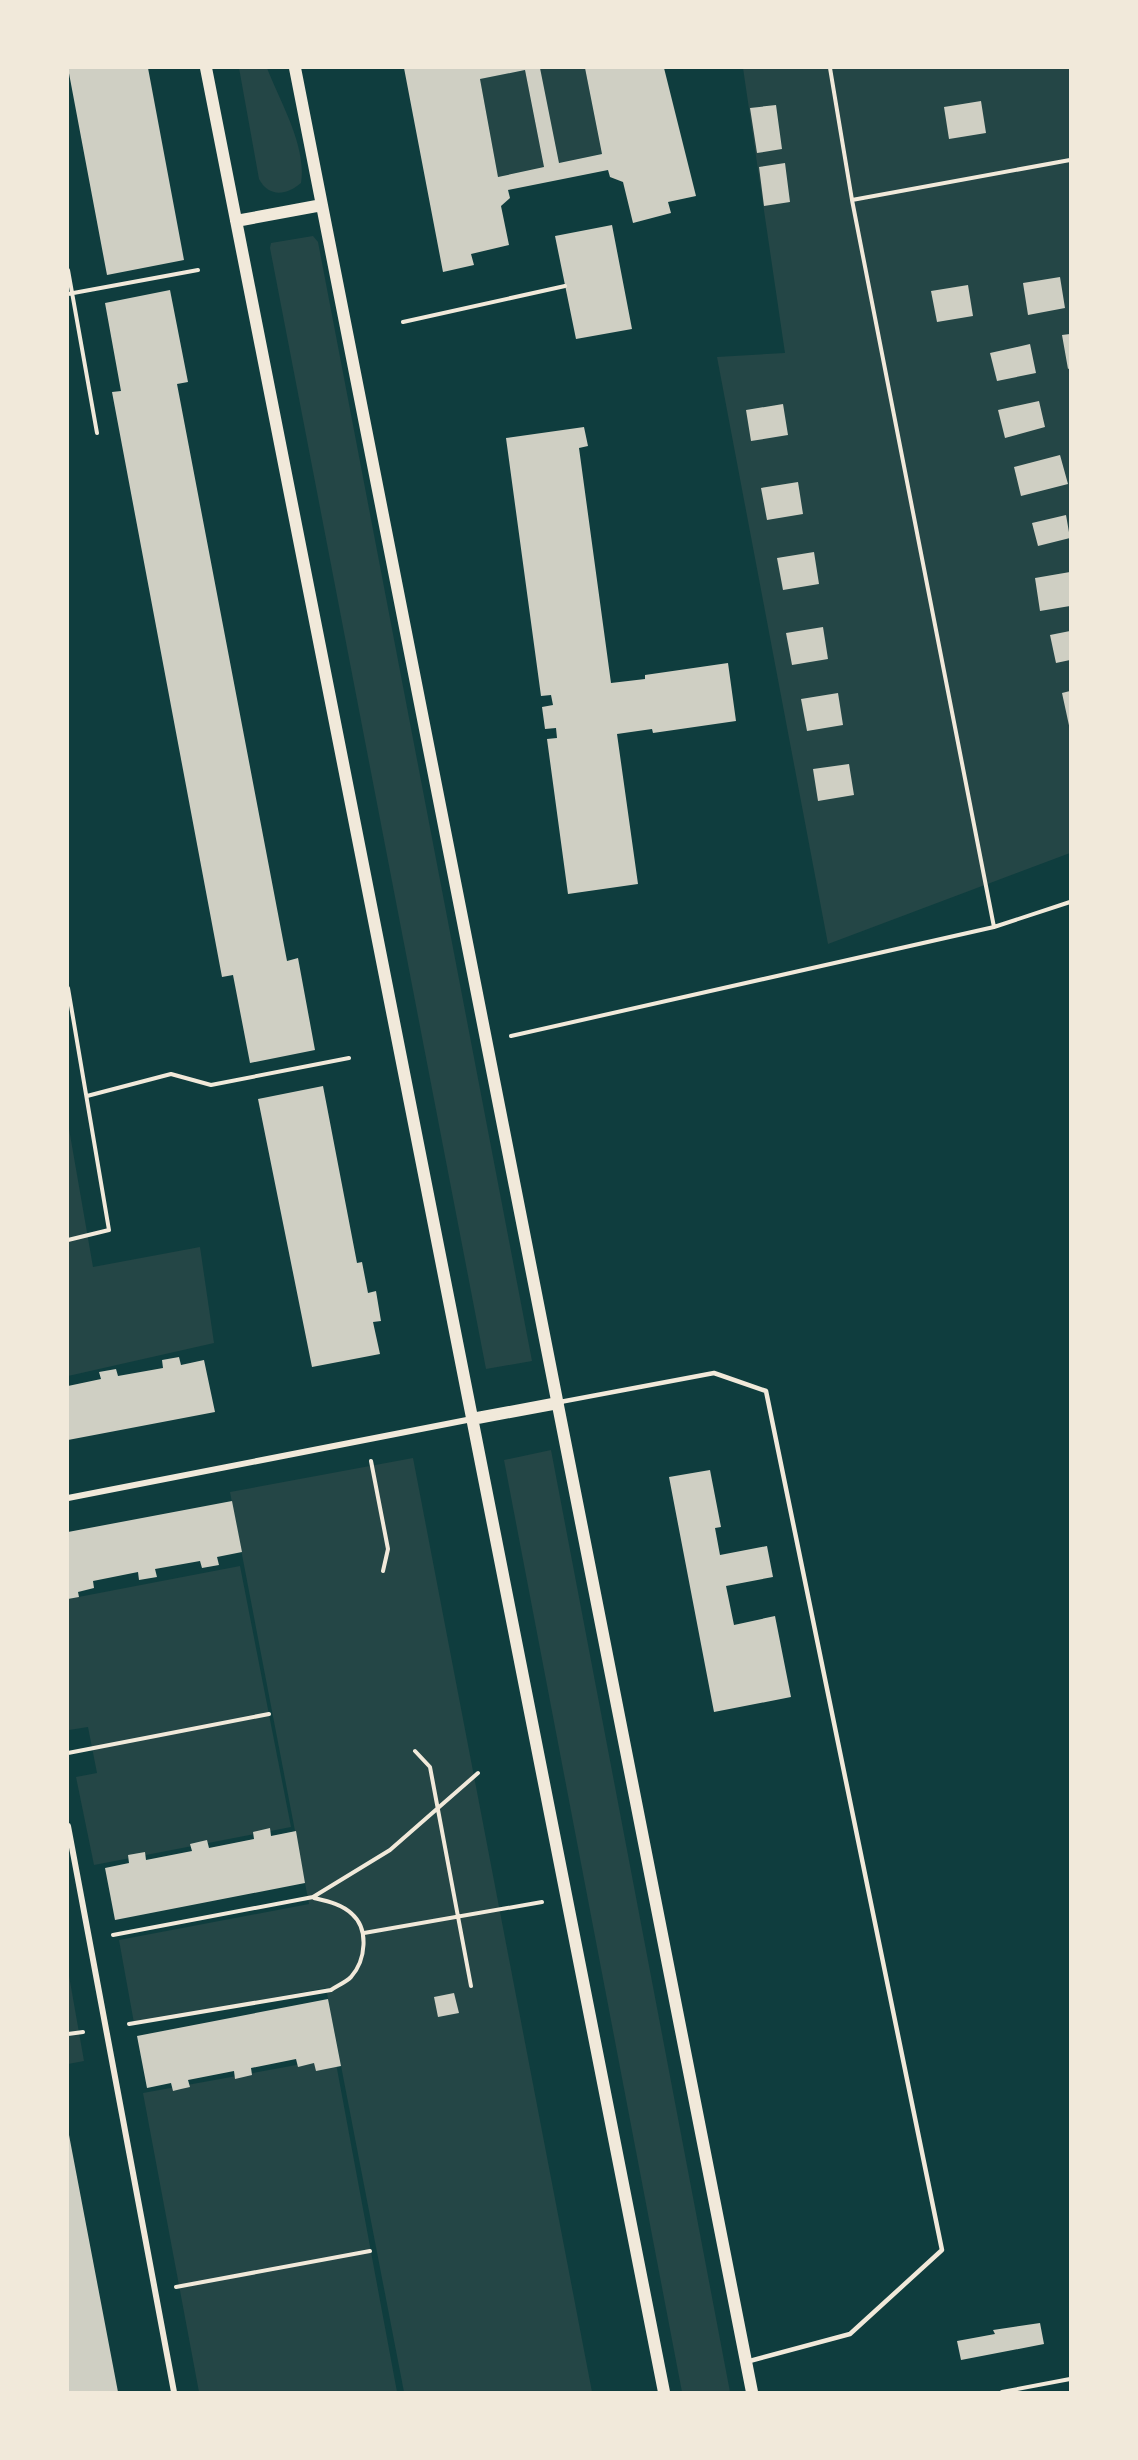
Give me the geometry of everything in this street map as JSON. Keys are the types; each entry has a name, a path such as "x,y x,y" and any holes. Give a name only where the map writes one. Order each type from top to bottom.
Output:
{"main road":[{"path":"206,68 663,2392"},
{"path":"296,68 752,2392"},
{"path":"236,221 322,205"},
{"path":"472,1419 558,1403"}],"street":[{"path":"68,1498 472,1419"},
{"path":"68,1826 174,2392"}],"lane":[{"path":"558,1403 714,1373 765,1391 942,2250 850,2334 746,2362"}],"path":[{"path":"830,68 852,200 994,927"},
{"path":"852,200 1071,160"},
{"path":"68,270 70,294 97,433"},
{"path":"70,294 198,270"},
{"path":"403,322 566,286"},
{"path":"486,1040 541,1030 994,927 1071,902"},
{"path":"68,988 109,1230 68,1240"},
{"path":"87,1096 171,1074 211,1085 349,1058"},
{"path":"367,1440 388,1549 383,1571"},
{"path":"68,1753 269,1714"},
{"path":"415,1751 430,1767 456,1916 471,1986"},
{"path":"89,1940 313,1897 390,1850 478,1773"},
{"path":"68,2034 331,1990 351,1977 362,1955 364,1933 353,1914 334,1903 313,1897"},
{"path":"364,1933 566,1898"},
{"path":"156,2291 370,2251"},
{"path":"1002,2392 1071,2379"}],"shaded area":[{"path":"239,68 267,68 285,110 296,139 302,169 301,183 290,190 273,192 259,179"},
{"path":"585,68 602,154 559,163 540,69"},
{"path":"743,68 1070,68 1070,853 828,944 717,357 785,353"},
{"path":"525,70 544,167 498,177 480,79"},
{"path":"313,236 318,242 532,1361 486,1369 270,248 271,243"},
{"path":"68,1123 93,1267 200,1247 214,1343 68,1376"},
{"path":"551,1450 730,2392 682,2392 504,1460"},
{"path":"413,1458 592,2392 404,2392 326,1988 134,2023 119,1940 309,1904 230,1492"},
{"path":"240,1566 291,1827 94,1865 76,1777 97,1773 88,1727 69,1730 68,1599"},
{"path":"68,1970 84,2061 68,2064"},
{"path":"335,2058 397,2392 199,2392 143,2093"}],"building":[{"path":"68,68 148,68 184,260 107,275"},
{"path":"404,68 540,68 559,163 602,154 585,68 664,68 696,196 668,202 671,213 633,223 623,182 610,177 608,170 508,190 510,198 501,206 509,245 471,254 474,265 443,272","holes":["525,70 544,167 498,177 480,79"]},
{"path":"981,101 986,133 949,139 944,107"},
{"path":"776,105 782,149 757,153 750,108"},
{"path":"785,163 790,202 764,206 759,167"},
{"path":"612,225 632,329 576,339 555,236"},
{"path":"1060,277 1065,308 1028,315 1023,283"},
{"path":"968,285 973,316 937,322 931,291"},
{"path":"170,290 188,382 177,384 287,961 298,958 315,1050 250,1063 233,975 222,977 112,392 121,391 105,303"},
{"path":"1070,334 1070,368 1068,369 1062,335"},
{"path":"1030,344 1036,373 997,381 990,353"},
{"path":"1039,401 1045,427 1005,438 998,410"},
{"path":"783,404 788,435 751,441 746,410"},
{"path":"584,427 588,446 579,448 611,683 645,679 645,675 728,663 736,721 653,733 652,729 617,734 638,884 568,894 547,739 557,738 556,728 545,729 542,707 553,705 551,695 541,696 506,438"},
{"path":"1060,455 1068,484 1021,496 1014,467"},
{"path":"798,482 803,514 767,520 761,488"},
{"path":"1066,515 1070,538 1038,546 1032,523"},
{"path":"814,552 819,584 783,590 777,558"},
{"path":"1070,572 1070,606 1040,611 1035,578"},
{"path":"823,627 828,659 792,665 786,633"},
{"path":"1070,631 1070,660 1056,663 1050,635"},
{"path":"1070,691 1070,730 1062,693"},
{"path":"838,693 843,725 807,731 801,699"},
{"path":"849,764 854,795 818,801 813,769"},
{"path":"323,1086 357,1263 362,1262 368,1293 376,1291 381,1321 373,1322 380,1354 312,1367 258,1099"},
{"path":"179,1357 181,1365 204,1360 215,1412 68,1440 68,1386 101,1379 99,1372 116,1369 118,1376 163,1368 162,1360"},
{"path":"710,1470 721,1527 715,1528 720,1555 767,1546 773,1577 726,1586 734,1625 775,1616 791,1697 714,1712 669,1477"},
{"path":"232,1501 242,1552 217,1557 219,1565 202,1568 200,1561 155,1569 157,1577 139,1580 138,1572 93,1581 94,1588 78,1592 79,1597 68,1599 68,1532"},
{"path":"270,1828 271,1836 296,1831 305,1883 115,1920 105,1868 129,1863 128,1855 145,1852 146,1860 192,1851 190,1844 207,1840 209,1848 254,1839 253,1832"},
{"path":"454,1993 459,2013 438,2017 434,1997"},
{"path":"328,1999 341,2066 316,2071 314,2063 298,2067 296,2059 251,2068 252,2075 235,2079 234,2071 188,2080 190,2087 173,2091 171,2083 147,2088 137,2036"},
{"path":"69,2135 118,2392 68,2392"},
{"path":"1040,2323 1044,2344 961,2360 957,2341 995,2334 993,2330"}]}
